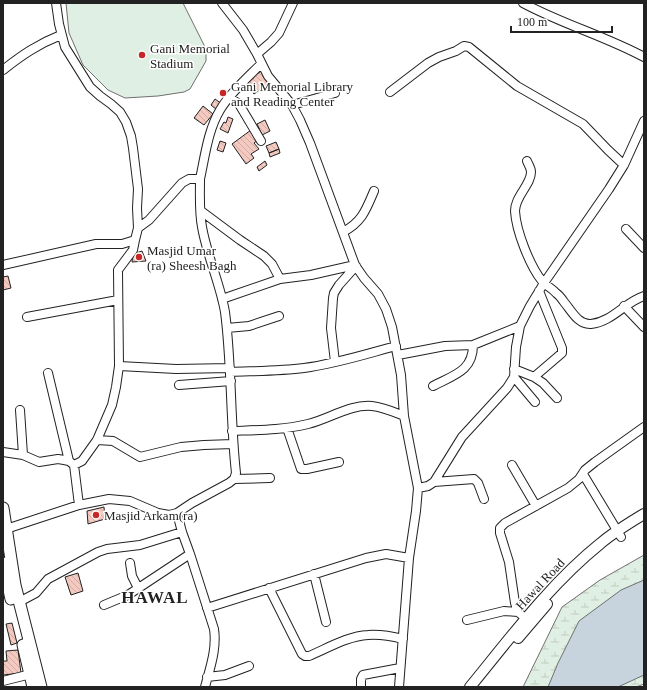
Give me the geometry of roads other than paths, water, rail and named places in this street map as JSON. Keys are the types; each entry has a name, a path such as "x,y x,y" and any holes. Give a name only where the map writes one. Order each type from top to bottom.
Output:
{"highway":[{"path":"3,508 11,566 34,673 33,687"},
{"path":"3,563 6,582 34,673 41,687"}],"main road":[{"name":"Hawal Road","path":"619,534 644,514"},
{"name":"Hawal Road","path":"470,687 525,618 572,568 602,542 644,522"},
{"name":"Hawal Road","path":"478,687 525,618"}],"street":[{"path":"3,452 23,455 39,462 58,459 71,463 82,461 97,440 112,405 119,366 118,270 133,250 138,228 138,178 131,136 126,122 120,112 112,104 90,87 65,47 61,35 56,3"},
{"path":"222,3 243,30 268,76 292,104 310,143 356,266 378,294 386,309 392,327 401,375 404,416 418,488 416,511 408,558 399,687"},
{"path":"257,54 279,33 293,3"},
{"path":"523,3 544,14 610,40 644,57"},
{"path":"3,70 22,55 42,43 61,35"},
{"path":"390,92 428,63 464,46 469,47 517,86 583,124 624,165"},
{"path":"5,529 79,505 100,500 120,500 138,504 158,513 169,515 177,513 192,503 229,484 234,479 236,473 232,431 231,381 227,328 222,298 202,227 200,179 211,132 219,110 229,97 261,64"},
{"path":"292,104 335,93"},
{"path":"229,97 239,104 261,141"},
{"path":"418,488 428,486 434,482 462,437 507,388 514,373 516,347 520,326 530,306 544,283 598,207 624,165 644,121"},
{"path":"527,160 530,169 530,177 518,198 515,211 528,260 544,283 556,292 578,320 590,324 600,322 611,316 629,302 644,296"},
{"path":"138,228 149,220 182,183 189,179 200,179"},
{"path":"343,232 358,223 374,191"},
{"path":"201,211 264,256 272,264 280,279"},
{"path":"626,229 644,248"},
{"path":"3,265 96,244 122,244 135,240"},
{"path":"222,298 280,279 311,275 356,266"},
{"path":"335,362 331,328 334,292 356,266"},
{"path":"534,377 562,353 562,348 539,291"},
{"path":"27,316 118,300"},
{"path":"624,306 644,327"},
{"path":"227,328 248,326 279,316"},
{"path":"398,355 445,346 473,345 520,326"},
{"path":"433,386 466,367 473,355 473,345"},
{"path":"119,366 176,369 280,371 335,362 396,346"},
{"path":"48,373 71,463 79,505"},
{"path":"514,373 534,377 543,383 557,398"},
{"path":"514,373 535,402"},
{"path":"179,385 231,381"},
{"path":"232,431 287,428 309,424 363,406 373,406 386,409 404,416"},
{"path":"20,410 23,455"},
{"path":"525,618 515,603 509,562 500,533 500,528 568,488 595,462 644,427"},
{"path":"287,428 301,469 339,462"},
{"path":"97,440 113,441 140,457 181,447 233,444"},
{"path":"512,465 536,506"},
{"path":"583,474 619,534"},
{"path":"234,479 270,478"},
{"path":"434,482 474,479 478,483 484,499"},
{"path":"177,513 216,639 205,687"},
{"path":"19,602 36,593 48,579 98,552 107,549 140,545 182,532"},
{"path":"104,605 124,597 190,554"},
{"path":"207,608 366,558 386,554 408,558"},
{"path":"130,563 132,576 138,588"},
{"path":"314,574 326,622"},
{"path":"269,588 302,654 305,656 309,656 344,641 367,635 384,635 403,639"},
{"path":"467,620 504,611 525,618"},
{"path":"207,677 225,675 249,666"},
{"path":"360,687 363,675 400,668"},
{"path":"3,681 34,673"}],"place":[{"name":"Gani Memorial Stadium","path":"142,55"},
{"name":"Gani Memorial Library and Reading Center","path":"223,93"},
{"name":"Masjid Umar (ra) Sheesh Bagh","path":"139,257"},
{"name":"Masjid Arkam(ra)","path":"96,515"}],"district":[{"name":"HAWAL","path":"155,597"}]}
